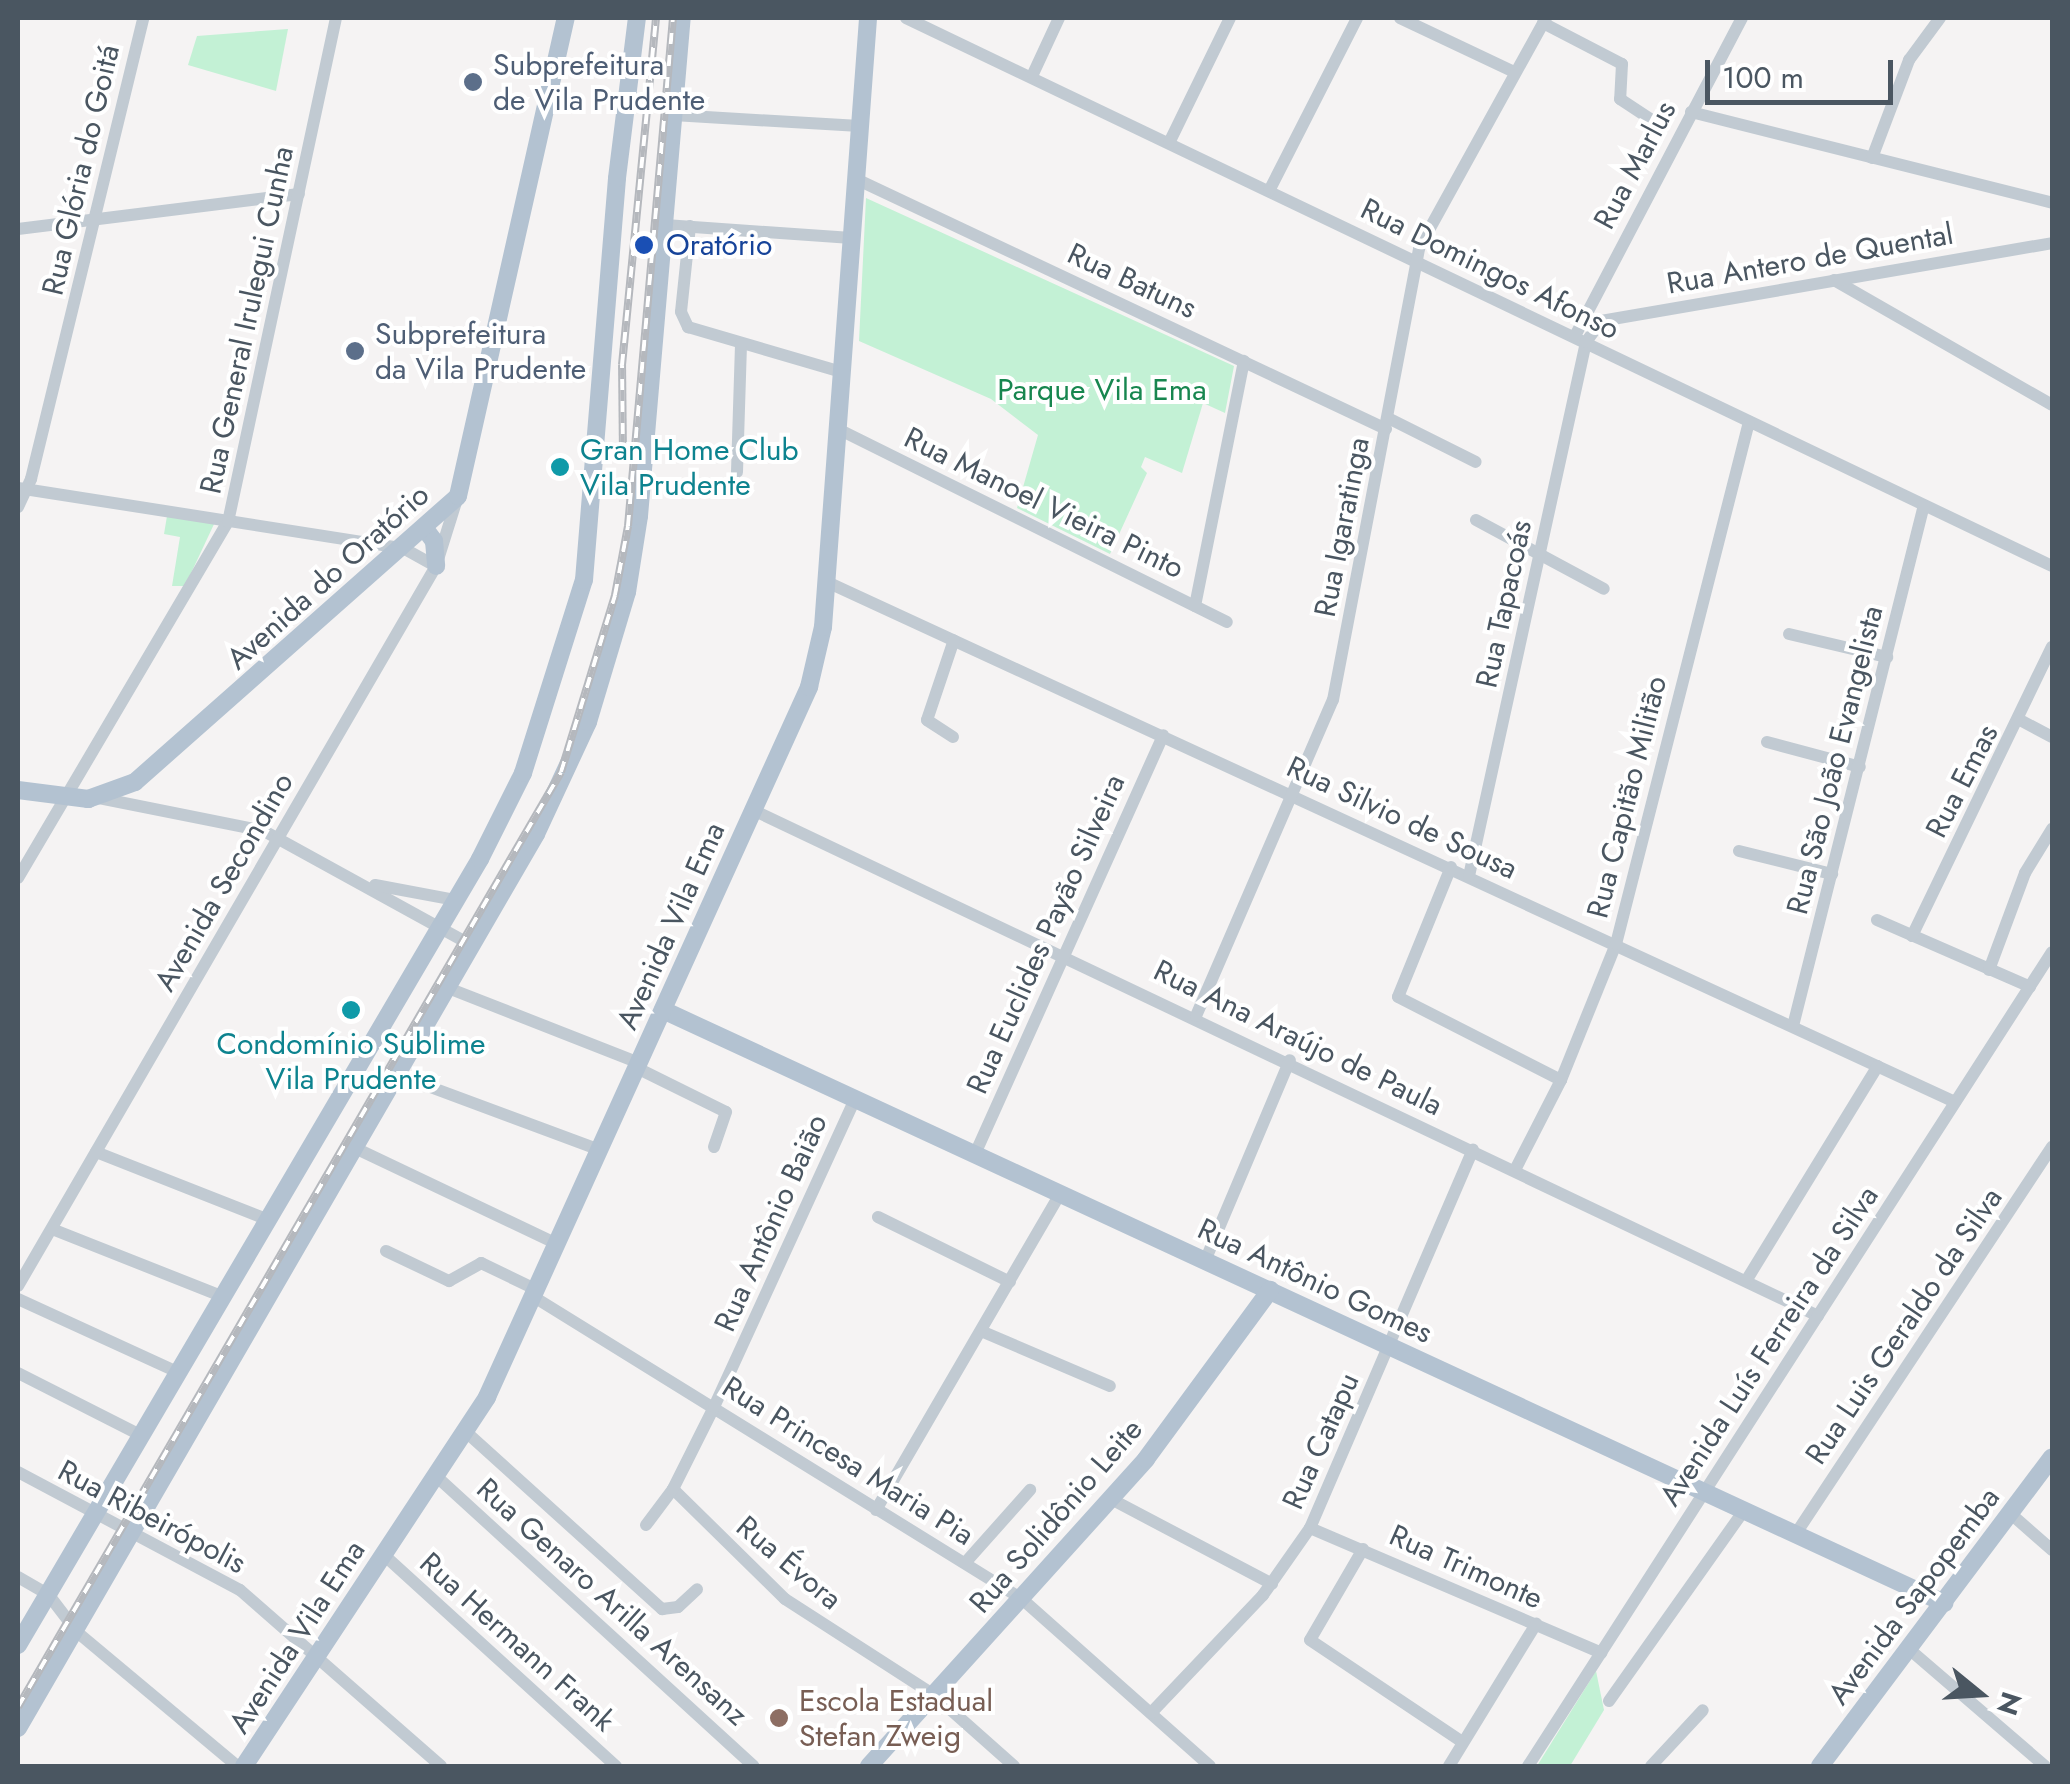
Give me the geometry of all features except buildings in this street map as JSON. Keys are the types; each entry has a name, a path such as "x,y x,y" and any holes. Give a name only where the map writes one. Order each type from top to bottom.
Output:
{"main road":[{"name":"Avenida do Oratório","path":"100,798 156,768 426,530 458,496 566,18"},
{"path":"18,1645 440,927 523,773 584,580 617,178 637,18"},
{"path":"18,1728 473,946 569,768 622,610 639,516 682,18"},
{"name":"Avenida Vila Ema","path":"244,1766 465,1431 536,1293 809,687 827,582 868,18"},
{"path":"426,530 434,541 436,566"},
{"path":"18,790 100,798"},
{"name":"Rua Antônio Gomes","path":"663,1010 1797,1532 1944,1604"},
{"name":"Rua Solidônio Leite","path":"870,1766 1111,1499 1270,1290"},
{"name":"Avenida Sapopemba","path":"1820,1766 2052,1458"}],"street":[{"name":"Rua Glória do Goitá","path":"18,507 96,221 143,18"},
{"name":"Rua General Irulegui Cunha","path":"18,878 228,522 336,18"},
{"name":"Rua Domingos Afonso","path":"906,18 1033,74 2052,566"},
{"path":"1033,74 1059,18"},
{"path":"1170,143 1230,18"},
{"path":"1270,190 1357,18"},
{"path":"1400,18 1431,25 1514,72"},
{"name":"Rua Marlus","path":"1580,339 1691,112 1742,18"},
{"path":"1872,158 1909,60 1940,18"},
{"path":"1544,20 1622,64 1620,99 1661,126"},
{"name":"Rua Igaratinga","path":"1196,1016 1334,700 1416,261 1544,20"},
{"path":"1691,112 2052,203"},
{"path":"674,115 860,126"},
{"name":"Rua Batuns","path":"856,179 1244,361 1476,462"},
{"path":"18,229 299,194"},
{"path":"664,226 852,238"},
{"path":"690,226 682,322 696,333 842,372"},
{"name":"Rua Antero de Quental","path":"1580,339 1606,319 2052,243"},
{"path":"1834,280 2052,406"},
{"name":"Rua Tapacoás","path":"1469,876 1541,555 1580,339"},
{"path":"736,472 741,344"},
{"path":"1195,606 1244,361"},
{"name":"Rua Capitão Militão","path":"1516,1170 1561,1080 1616,944 1749,422"},
{"name":"Rua Manoel Vieira Pinto","path":"838,428 1227,622"},
{"path":"22,489 403,548 436,566"},
{"name":"Avenida Secondino","path":"18,1286 436,566 458,496"},
{"name":"Rua São João Evangelista","path":"1793,1026 1924,504"},
{"path":"1476,520 1604,589"},
{"name":"Rua Silvio de Sousa","path":"827,582 1956,1102"},
{"path":"1789,634 1887,657"},
{"path":"953,737 927,720 954,640"},
{"name":"Rua Emas","path":"1912,936 2020,720 2052,647"},
{"path":"2020,720 2052,736"},
{"name":"Rua Euclides Payão Silveira","path":"974,1154 1163,735"},
{"path":"1767,742 1860,767"},
{"path":"100,798 250,826 363,882 473,946"},
{"name":"Rua Ana Araújo de Paula","path":"753,810 1290,1060 1818,1316"},
{"path":"1990,970 2024,873 2052,829"},
{"path":"1739,851 1832,874"},
{"path":"1450,868 1398,997 1561,1080"},
{"path":"363,882 455,900"},
{"path":"1877,920 2030,987"},
{"name":"Avenida Luís Ferreira da Silva","path":"1528,1766 2052,952"},
{"path":"448,988 638,1065 726,1112 714,1146"},
{"path":"1206,1261 1290,1060"},
{"path":"1746,1281 1878,1066"},
{"path":"398,1075 600,1150"},
{"name":"Rua Antônio Baião","path":"646,1526 673,1489 714,1408 855,1099"},
{"name":"Rua Luis Geraldo da Silva","path":"1797,1532 2052,1147"},
{"path":"355,1148 557,1244"},
{"name":"Rua Catapu","path":"1151,1712 1272,1584 1310,1528 1473,1150"},
{"path":"96,1152 269,1220"},
{"path":"876,1510 1060,1194"},
{"path":"878,1216 1010,1282"},
{"path":"52,1229 224,1298"},
{"name":"Rua Princesa Maria Pia","path":"386,1252 449,1281 480,1263 536,1293 1022,1599 1210,1766"},
{"path":"18,1298 180,1372"},
{"path":"981,1331 1110,1386"},
{"path":"18,1372 142,1436"},
{"path":"465,1431 662,1609 678,1607 697,1589"},
{"name":"Rua Ribeirópolis","path":"18,1472 131,1537 240,1590 441,1766"},
{"name":"Rua Genaro Arilla Arensanz","path":"436,1476 754,1766"},
{"name":"Rua Évora","path":"673,1489 798,1610 934,1695 1014,1766"},
{"path":"965,1563 1030,1490"},
{"path":"1111,1499 1272,1584"},
{"path":"1609,1701 1745,1509"},
{"path":"2010,1514 2052,1550"},
{"name":"Rua Trimonte","path":"1310,1528 1601,1653"},
{"path":"1364,1549 1310,1640 1461,1742"},
{"name":"Rua Hermann Frank","path":"384,1555 616,1766"},
{"path":"18,1576 48,1594 77,1632 236,1766"},
{"path":"1450,1766 1461,1742 1536,1624"},
{"path":"1909,1649 2045,1766"},
{"path":"1651,1766 1702,1710"}],"green space":[{"path":"288,29 276,91 188,65 197,36"},
{"name":"Parque Vila Ema","path":"866,198 1234,366 1225,413 1203,403 1182,473 1145,457 1141,467 1147,473 1110,554 1017,508 1038,435 991,399 859,341"},
{"path":"167,516 215,522 185,586 172,586 180,537 164,534"},
{"path":"1596,1671 1604,1710 1570,1766 1537,1766"}],"railway":[{"path":"623,456 622,365 656,18"},
{"path":"18,1707 561,772 615,595 628,526 673,18"}],"place":[{"name":"Subprefeitura de Vila Prudente","path":"473,82"},
{"name":"Oratório","path":"644,245"},
{"name":"Subprefeitura da Vila Prudente","path":"355,351"},
{"name":"Gran Home Club Vila Prudente","path":"560,467"},
{"name":"Condomínio Sublime Vila Prudente","path":"351,1010"},
{"name":"Escola Estadual Stefan Zweig","path":"779,1718"}]}
